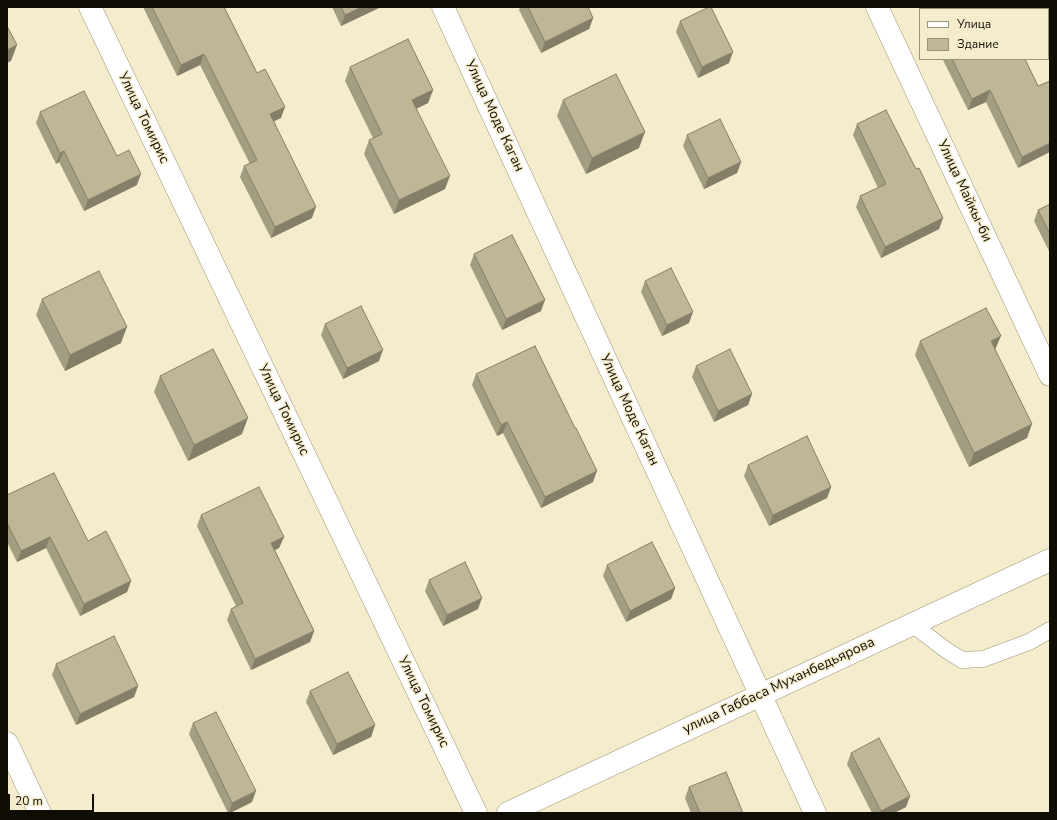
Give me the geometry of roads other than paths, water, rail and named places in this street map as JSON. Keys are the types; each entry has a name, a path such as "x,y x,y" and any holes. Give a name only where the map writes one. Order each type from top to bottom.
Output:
{"street":[{"name":"Улица Томирис","path":"90,7 476,813"},
{"name":"Улица Моде Каган","path":"443,7 815,813"},
{"name":"Улица Майкы-би","path":"877,7 1050,375"},
{"name":"улица Габбаса Муханбедьярова","path":"508,813 1050,560"},
{"path":"7,743 40,813"}],"lane":[{"path":"912,624 946,650 962,660 983,659 1029,642 1050,630"}]}
